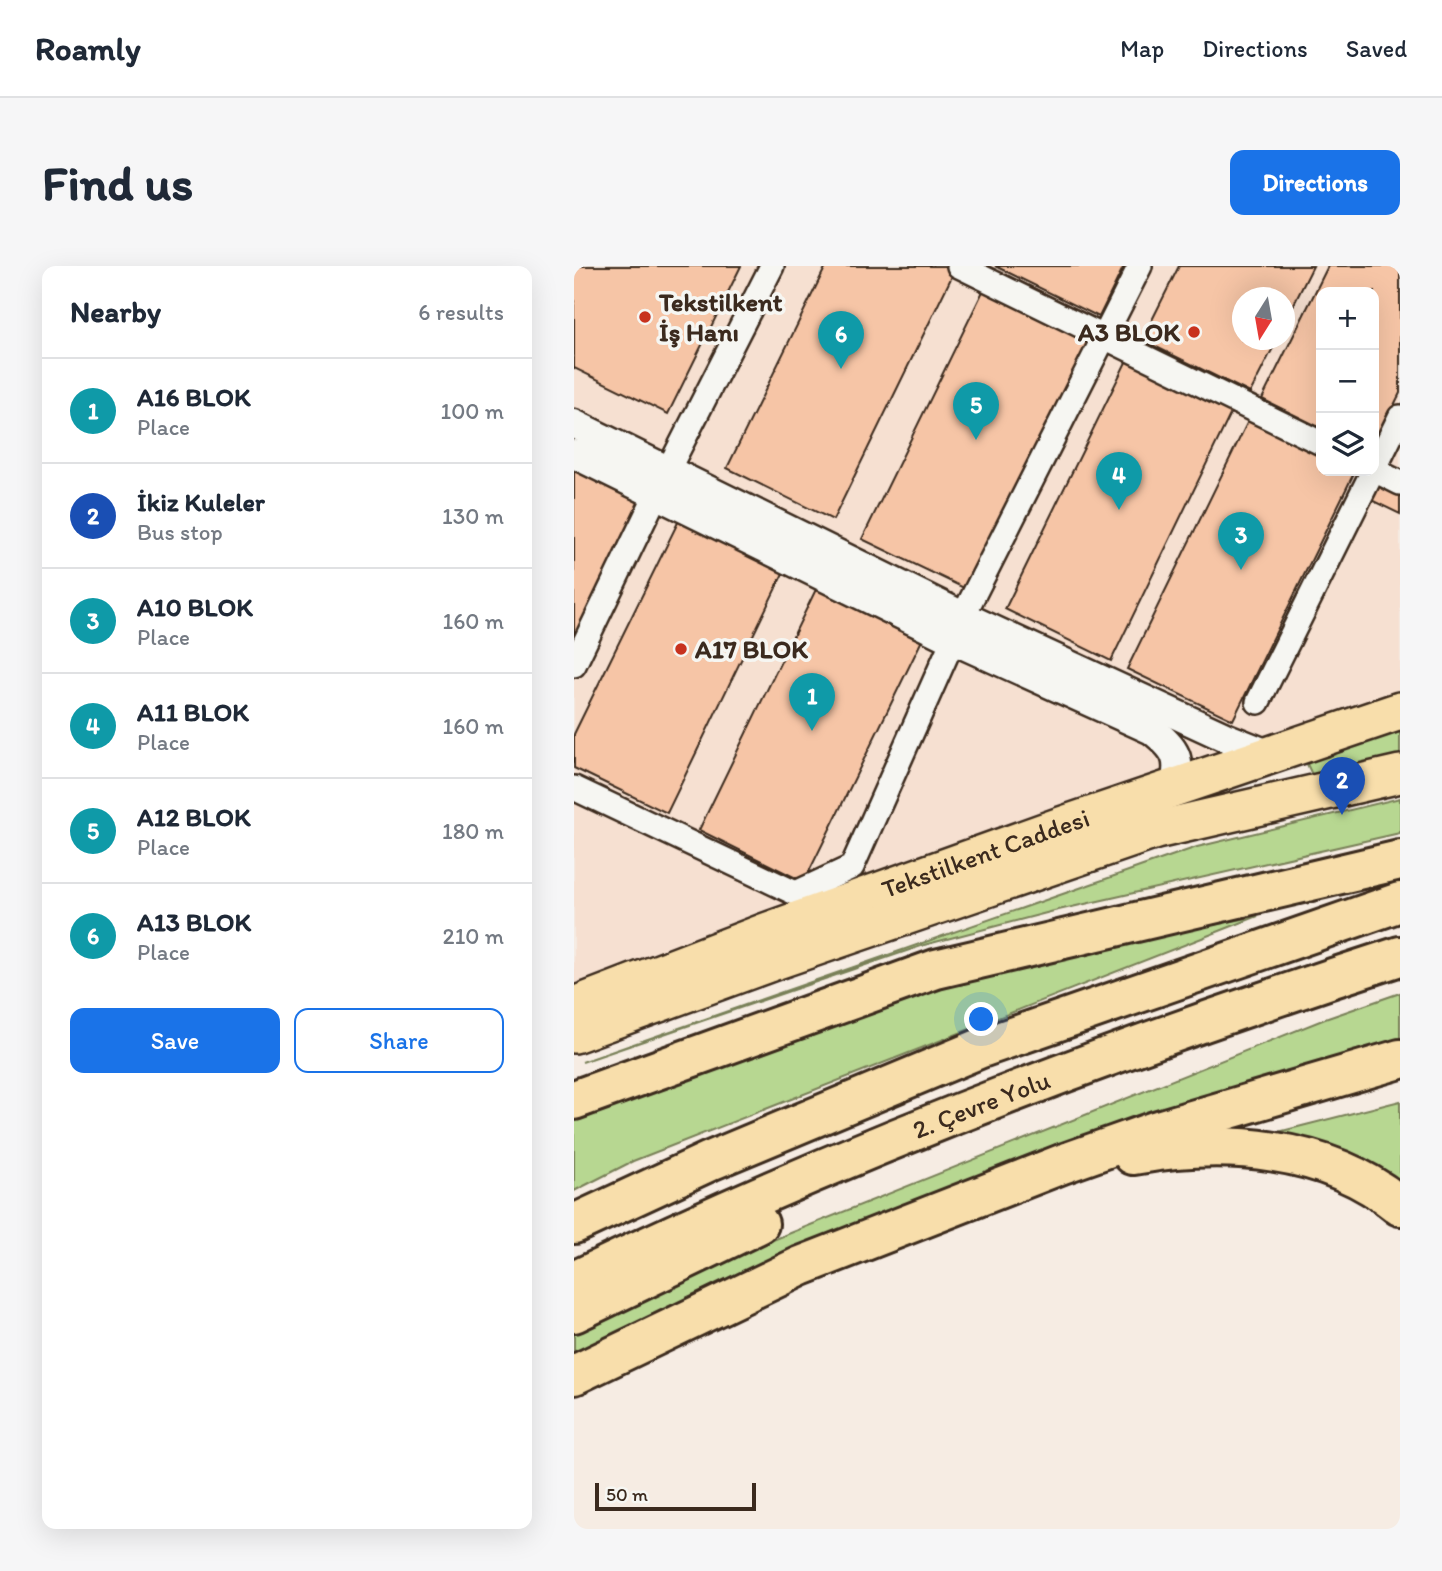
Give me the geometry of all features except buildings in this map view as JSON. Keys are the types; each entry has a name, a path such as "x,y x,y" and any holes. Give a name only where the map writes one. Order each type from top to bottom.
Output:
{"highway":[{"path":"574,1100 936,969 1400,860"},
{"name":"2. Çevre Yolu","path":"574,1224 710,1161 981,1048 1194,971 1400,902"},
{"name":"2. Çevre Yolu","path":"574,1281 903,1134 1197,1024 1400,956"},
{"path":"574,1375 801,1266 1158,1130 1400,1059"},
{"path":"574,1313 814,1195 903,1134"},
{"path":"1029,1179 1156,1150 1255,1149 1288,1153 1322,1163 1366,1184 1400,1206"}],"main road":[{"name":"Tekstilkent Caddesi","path":"574,1006 763,933 831,911 1061,826 1400,711"},
{"path":"1259,805 1245,787 1260,760 1284,762 1293,775 1297,799"},
{"name":"Tekstilkent Caddesi","path":"574,1034 774,961 1156,830 1400,774"}],"street":[{"path":"574,665 772,266"},
{"path":"960,266 1316,441"},
{"path":"796,893 852,867 958,628 1140,266"},
{"path":"1379,460 1400,417"},
{"path":"574,424 662,483 958,628 1152,730 1171,745 1178,762 1173,790"},
{"path":"574,454 662,483"},
{"path":"1379,472 1400,483"},
{"path":"1258,702 1371,476"},
{"path":"958,628 1225,737 1260,760"},
{"path":"574,788 831,911"}],"shaded area":[{"path":"574,266 1400,266 1400,690 574,984"}],"green space":[{"path":"1400,727 1400,764 1314,779 1306,762"},
{"path":"1400,798 1400,833 1054,911 924,945 582,1062 1197,847"},
{"path":"1258,916 633,1161 574,1191 574,1117 983,971"},
{"path":"1400,993 1400,1039 1190,1109 757,1268 574,1355 574,1333 748,1250 1325,1019"},
{"path":"1400,1101 1400,1191 1375,1173 1282,1131"}],"place":[{"name":"Tekstilkent İş Hanı","path":"645,317"},
{"name":"A3 BLOK","path":"1194,332"},
{"name":"A13 BLOK","path":"841,369"},
{"name":"A12 BLOK","path":"976,440"},
{"name":"A11 BLOK","path":"1119,510"},
{"name":"A10 BLOK","path":"1241,570"},
{"name":"A17 BLOK","path":"681,649"},
{"name":"A16 BLOK","path":"812,731"},
{"name":"İkiz Kuleler","path":"1342,815"}]}
